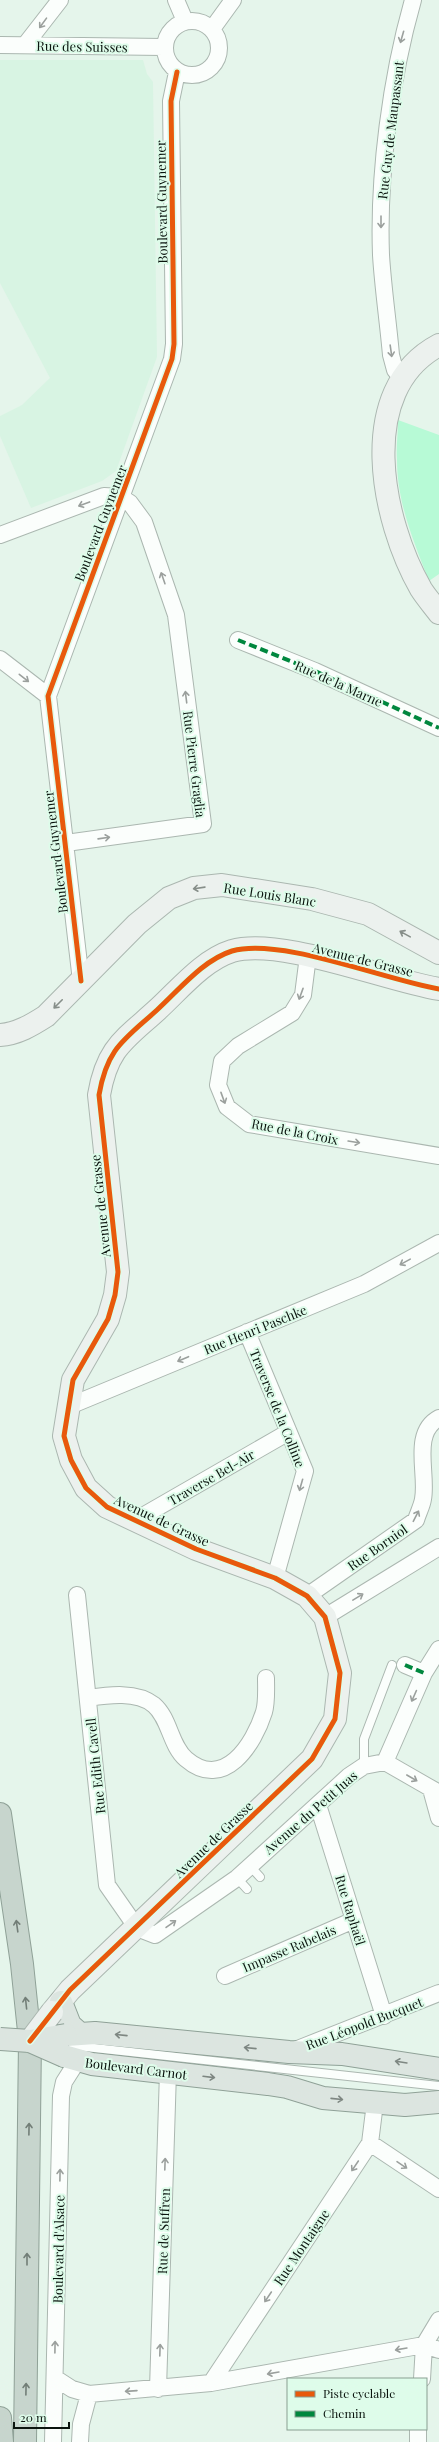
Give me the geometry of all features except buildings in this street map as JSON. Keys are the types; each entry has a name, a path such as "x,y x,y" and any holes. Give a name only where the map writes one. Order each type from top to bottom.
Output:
{"highway":[{"path":"0,1814 22,1964 30,2041 25,2442"},
{"path":"0,2418 2,2442"}],"main road":[{"path":"57,2007 70,2025 70,2046"},
{"name":"Boulevard Carnot","path":"0,2039 70,2046 111,2034 289,2052 365,2057 439,2069"},
{"name":"Boulevard Carnot","path":"70,2046 92,2064 142,2070 174,2065 288,2087 323,2098 405,2105 439,2102"}],"street":[{"path":"25,45 60,0"},
{"path":"176,0 185,21"},
{"path":"212,29 233,0"},
{"name":"Rue Guy de Maupassant","path":"402,378 395,370 391,354 381,255 382,184 400,45 413,0"},
{"path":"185,21 199,21 212,29 219,42 220,52 211,68 195,76 178,72 170,65 164,47 170,31 185,21"},
{"name":"Rue des Suisses","path":"0,45 164,47"},
{"name":"Boulevard Guynemer","path":"81,981 48,696 172,359 174,344 170,101 178,72"},
{"path":"439,345 422,356 402,378 391,398 385,425 384,460 387,496 402,548 421,589 439,613"},
{"path":"0,535 104,496 121,497"},
{"name":"Rue Pierre Graglia","path":"66,843 203,824 176,615 144,522 130,503 121,497"},
{"name":"Rue de la Marne","path":"238,640 315,671 439,728"},
{"path":"0,659 48,696"},
{"name":"Rue Louis Blanc","path":"0,1035 15,1032 32,1025 46,1016 137,924 169,898 194,888 222,885 312,899 368,914 439,953"},
{"name":"Avenue de Grasse","path":"30,2041 57,2007 312,1759 335,1719 340,1673 325,1617 307,1596 275,1578 196,1549 107,1507 86,1488 71,1460 64,1436 67,1407 73,1380 108,1319 115,1295 118,1272 99,1094 103,1071 115,1049 207,965 232,952 256,947 308,956 439,989"},
{"name":"Rue de la Croix","path":"308,956 303,995 292,1013 238,1046 222,1061 218,1085 227,1107 249,1124 439,1156"},
{"name":"Rue Henri Paschke","path":"67,1407 364,1284 439,1243"},
{"name":"Traverse de la Colline","path":"248,1332 287,1433 305,1471 275,1578"},
{"name":"Rue Borniol","path":"307,1596 416,1520 423,1499 422,1445 431,1422 439,1418"},
{"name":"Traverse Bel-Air","path":"134,1521 287,1433"},
{"path":"325,1617 439,1547"},
{"name":"Rue Edith Cavell","path":"77,1595 89,1698 107,1885 137,1928"},
{"path":"439,1649 424,1673 385,1762 435,1791 439,1818"},
{"path":"398,1665 424,1673"},
{"path":"89,1698 123,1695 154,1705 163,1718 172,1740 185,1759 199,1769 216,1771 236,1761 254,1738 265,1710 266,1678"},
{"name":"Avenue du Petit Juas","path":"137,1928 155,1935 242,1884 318,1805 364,1766 385,1762"},
{"name":"Rue Raphaël","path":"318,1805 384,2016"},
{"name":"Impasse Rabelais","path":"225,1976 354,1920"},
{"name":"Rue Léopold Bucquet","path":"289,2052 384,2016 439,1993"},
{"name":"Boulevard d'Alsace","path":"53,2442 61,2096 70,2046"},
{"name":"Rue de Suffren","path":"158,2389 174,2065"},
{"name":"Rue Montaigne","path":"211,2383 370,2143 375,2103"},
{"path":"370,2143 439,2189"},
{"path":"422,2378 439,2320"},
{"path":"55,2378 72,2389 89,2394 158,2389 211,2383 432,2348"},
{"path":"80,2442 81,2424 89,2394"},
{"path":"418,2430 418,2442"}],"lane":[{"path":"364,1766 364,1739 398,1665"},
{"path":"70,2046 174,2065 439,2086"}],"shaded area":[{"path":"0,60 143,60 147,74 153,82 157,357 116,471 102,481 31,508 0,436 0,416 22,405 50,378 0,283"}],"green space":[{"path":"398,420 439,435 439,574 429,581 407,522 400,492 397,455"}],"marked path":[{"path":"238,640 315,671 439,728"},
{"path":"405,1665 424,1673"}],"cycle path":[{"path":"81,981 48,696 172,359 174,344 171,101 177,72"},
{"path":"30,2041 70,1990 312,1759 335,1719 340,1673 325,1617 307,1596 275,1578 196,1549 107,1507 86,1488 71,1460 64,1436 73,1380 108,1319 115,1295 118,1272 99,1095 102,1079 107,1066 112,1055 126,1038 192,976 211,961 232,951 253,948 305,954 439,989"}]}
